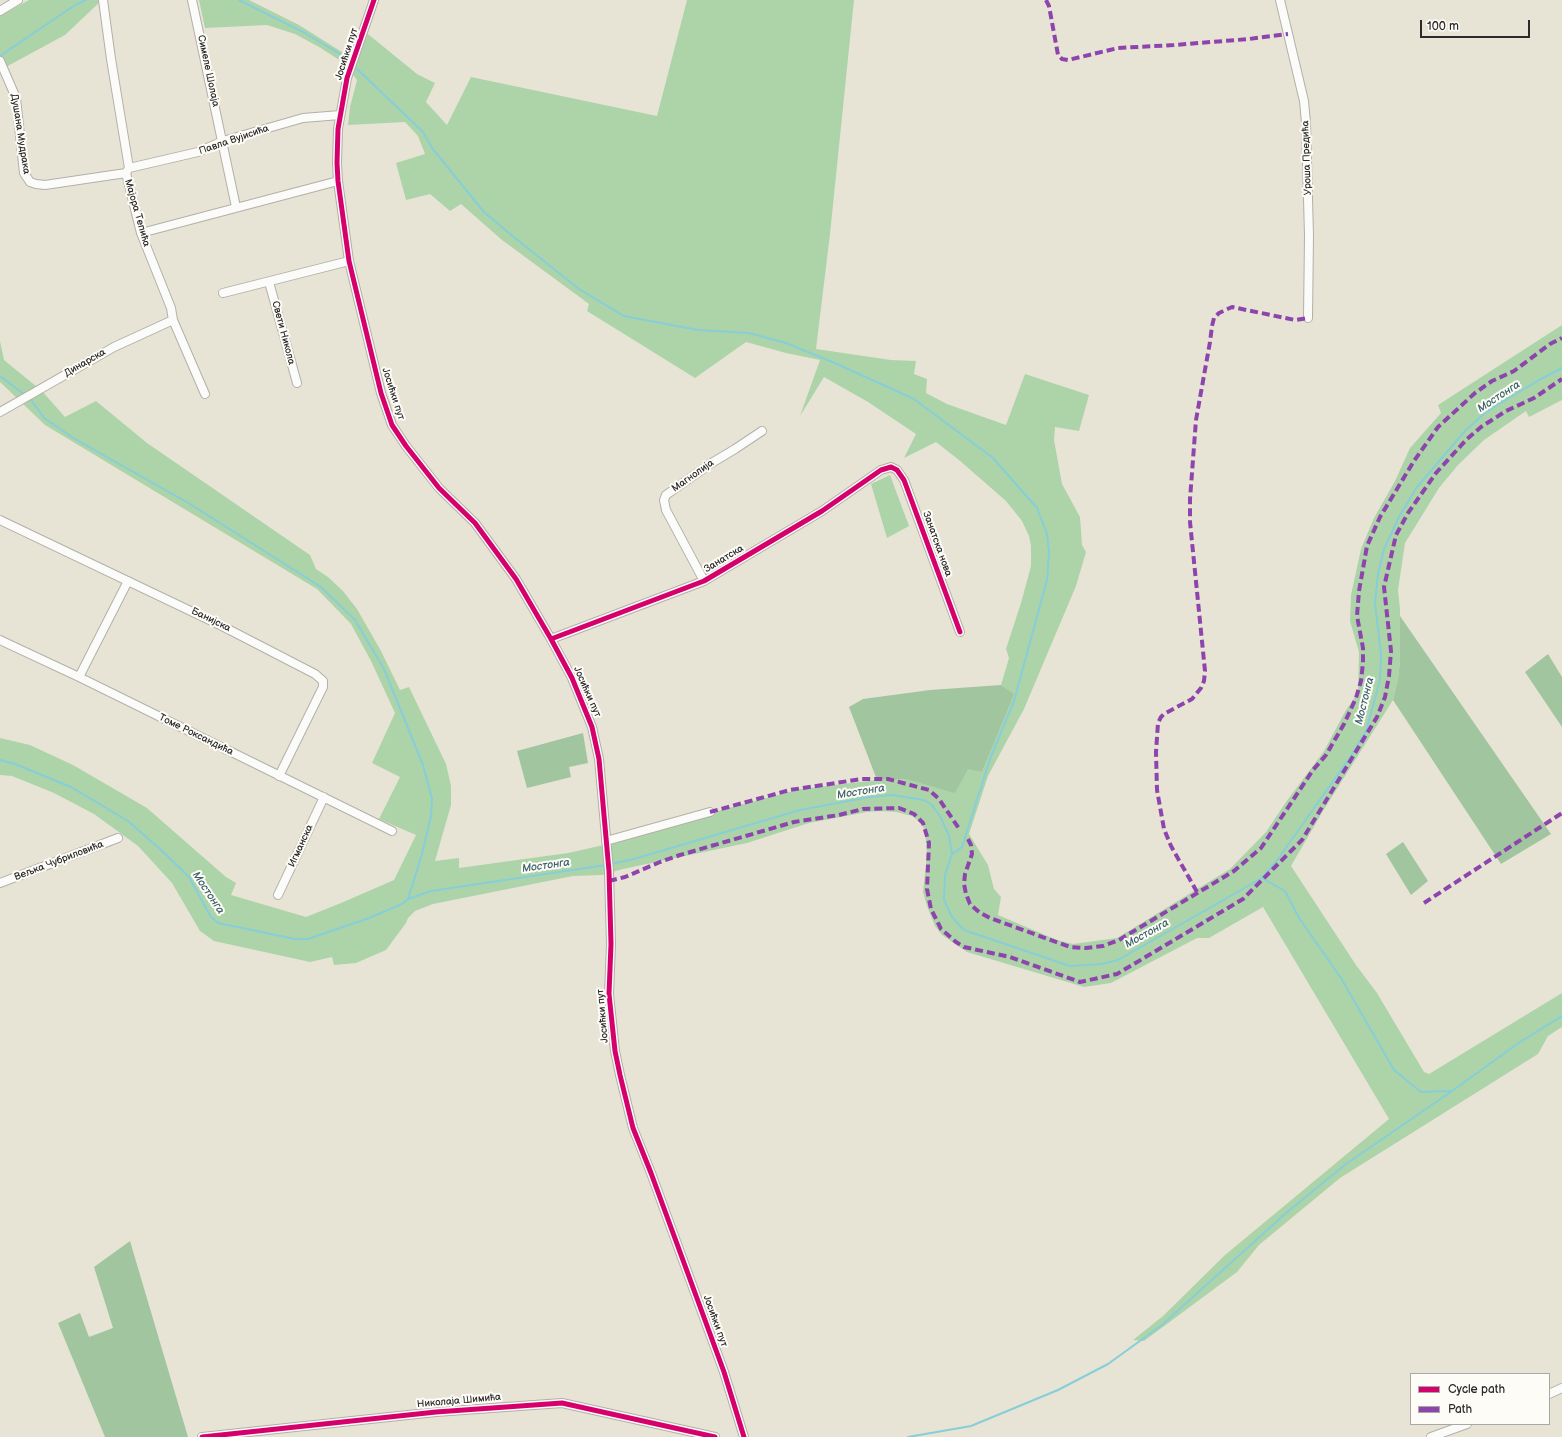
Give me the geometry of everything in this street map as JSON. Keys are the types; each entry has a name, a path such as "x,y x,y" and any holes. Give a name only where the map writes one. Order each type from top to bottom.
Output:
{"street":[{"path":"0,10 18,0"},
{"name":"Мајора Тепића","path":"103,0 128,171 141,233 171,308 172,320 205,394"},
{"name":"Симеле Шолаја","path":"192,0 236,207"},
{"name":"Јосићки пут","path":"374,0 347,78 340,115 337,143 338,181 349,261 381,393 392,425 439,488 465,512 496,550 516,579 551,638 572,678 592,727 599,759 609,871 611,944 609,994 615,1050 620,1075 633,1128 721,1364 744,1437"},
{"name":"Уроша Предића","path":"1280,0 1304,101 1306,123 1309,236 1308,318"},
{"name":"Душана Мудрака","path":"1,63 16,98 24,173 30,182 45,185 128,171"},
{"name":"Павла Вујисића","path":"128,171 198,152 223,141 303,118 340,115"},
{"path":"141,233 338,181"},
{"path":"223,293 349,261"},
{"name":"Свети Никола","path":"269,282 297,383"},
{"name":"Динарска","path":"0,412 114,346 172,320"},
{"name":"Магнолија","path":"704,581 666,510 664,500 666,495 710,464 762,431"},
{"name":"Занатска","path":"551,638 704,581 822,511 881,470 891,467"},
{"name":"Занатска нова","path":"891,467 897,470 904,480 960,632"},
{"name":"Банијска","path":"0,520 222,626 315,674 323,681 323,687 279,776"},
{"path":"79,677 128,581"},
{"name":"Томе Роксандића","path":"0,640 79,677 392,831"},
{"name":"Игманска","path":"278,895 324,797"},
{"path":"606,844 710,812"},
{"name":"Вељка Чубриловића","path":"0,883 118,838"},
{"path":"1550,1394 1562,1388"},
{"name":"Николаја Шимића","path":"202,1437 436,1412 562,1403 715,1437"},
{"path":"1431,1437 1464,1425"}],"green space":[{"path":"29,0 102,0 65,35 4,68 0,67 0,16"},
{"path":"199,0 249,0 299,25 353,59 363,30 417,74 435,83 426,102 447,125 471,77 657,116 687,0 854,0 830,234 816,349 891,360 916,361 914,374 927,379 926,393 947,404 1006,425 1025,374 1089,395 1079,431 1055,427 1054,440 1062,484 1080,517 1082,545 1086,552 1076,586 1024,709 988,776 969,834 988,865 994,889 1001,897 998,915 1057,940 1073,944 1117,938 1230,869 1266,832 1286,802 1324,751 1346,710 1358,693 1359,652 1350,621 1351,595 1361,549 1374,518 1395,481 1410,448 1441,413 1438,405 1562,325 1562,400 1529,417 1526,411 1484,440 1458,465 1439,488 1405,543 1398,590 1400,609 1400,661 1398,679 1393,700 1323,811 1291,866 1356,965 1377,993 1424,1072 1429,1074 1562,993 1562,1027 1548,1036 1538,1054 1340,1178 1259,1245 1237,1272 1144,1341 1133,1340 1163,1316 1225,1255 1389,1119 1263,907 1209,938 1197,938 1111,983 1084,987 967,952 942,935 935,926 923,892 927,854 925,830 921,823 912,816 896,812 880,811 809,823 747,843 623,869 602,875 573,876 433,904 415,911 408,918 386,950 356,963 334,965 332,957 310,962 214,941 200,931 172,883 138,846 94,814 54,793 12,776 0,775 0,738 30,745 73,765 147,808 226,877 236,883 231,895 306,917 394,880 416,835 379,819 400,777 372,763 395,713 371,661 351,624 317,589 45,425 0,382 0,341 4,360 42,391 65,417 96,401 147,443 310,555 316,569 328,577 343,591 357,609 381,651 400,690 409,687 446,764 451,786 451,805 435,861 459,858 459,868 568,853 617,842 721,810 801,789 877,780 910,780 968,768 982,772 1013,694 1001,685 1009,658 1006,649 1031,566 1031,546 1029,536 1022,521 1006,501 959,460 936,442 904,458 916,434 868,402 824,377 800,416 820,360 786,353 746,342 695,378 587,311 589,304 502,240 461,204 450,211 430,194 406,200 396,163 425,154 418,136 405,122 348,125 350,107 357,80 344,63 295,34 267,25 205,28"},
{"path":"890,475 909,526 887,538 871,484"},
{"path":"1400,616 1551,834 1501,864 1393,700 1398,679 1400,661"},
{"path":"1548,654 1562,677 1562,727 1525,672"},
{"path":"1001,685 1014,694 982,772 968,769 955,793 910,780 877,780 849,707 863,699 930,690"},
{"path":"583,733 588,763 569,767 571,777 527,788 517,751"},
{"path":"1403,842 1428,881 1411,895 1386,854"},
{"path":"130,1241 188,1437 105,1437 58,1323 80,1313 89,1337 113,1328 94,1267"}],"waterway":[{"path":"0,56 75,5 86,0"},
{"path":"239,0 305,33 351,62"},
{"path":"354,66 423,132 432,148 484,212 579,289 624,316 698,330 749,333 786,343 837,364 914,399 993,458 1037,508 1047,534 1049,553 1047,580 1014,701 990,759 962,847 952,854"},
{"name":"Мостонга","path":"610,864 634,859 800,810 870,797 892,795 924,800 932,805 941,818 949,836 952,854 945,875 944,900 952,917 964,930 1070,966 1102,964 1118,960 1262,878 1278,859 1351,756 1366,731 1380,680 1381,654 1375,603 1378,574 1384,549 1399,517 1417,487 1465,431 1486,412 1562,368"},
{"path":"0,376 25,395"},
{"path":"29,397 44,418 75,439 190,504 321,587 355,620 384,669 423,765 432,799 431,816 422,854 408,899"},
{"name":"Мостонга","path":"0,760 15,764 71,787 128,821 189,877 211,917 218,923 295,939 308,939 369,918 402,904 408,899 431,891 606,865"},
{"path":"1262,878 1285,891 1299,918 1341,978 1394,1070 1421,1092 1452,1091 1520,1042 1562,1016"},
{"path":"908,1437 971,1426 1058,1390 1108,1364 1162,1325 1286,1213 1346,1164 1452,1091"}],"marked path":[{"path":"1046,0 1049,6 1058,55 1062,59 1068,60 1118,48 1249,39 1288,34"},
{"path":"1197,892 1171,846 1164,829 1157,790 1156,752 1158,723 1161,717 1192,699 1201,688 1204,681 1205,671 1190,522 1190,499 1196,420 1212,326 1214,318 1219,313 1232,307 1295,320 1308,318"},
{"path":"968,839 971,845 972,854 965,874 964,884 970,904 979,912 990,918 1070,947 1086,948 1103,946 1119,940 1234,871 1261,848 1313,770 1326,755 1344,724 1356,698 1361,681 1363,663 1363,648 1357,616 1359,591 1367,546 1380,517 1414,461 1438,427 1475,393 1492,381 1514,371 1550,344 1562,338"},
{"path":"609,881 625,877 680,855 794,822 839,815 863,809 899,808 914,814 923,823 929,843 927,889 931,909 941,929 956,942 964,947 1010,957 1080,982 1117,974 1243,899 1302,840 1377,717 1385,697 1389,676 1391,651 1384,587 1396,535 1408,513 1436,473 1466,440 1481,427 1506,411 1534,398 1562,379"},
{"path":"710,812 790,790 862,779 888,779 929,790 939,799 960,830"},
{"path":"1424,903 1562,813"}],"cycle path":[{"path":"374,0 347,78 338,129 337,163 349,261 381,393 392,425 406,446 439,488 475,523 516,579 572,678 592,727 599,759 609,871 611,944 609,994 615,1051 620,1075 633,1128 724,1372 744,1437"},
{"path":"551,639 704,581 822,511 881,470 891,467 897,470 904,480 960,632"},
{"path":"202,1437 436,1412 562,1403 715,1437"}]}
